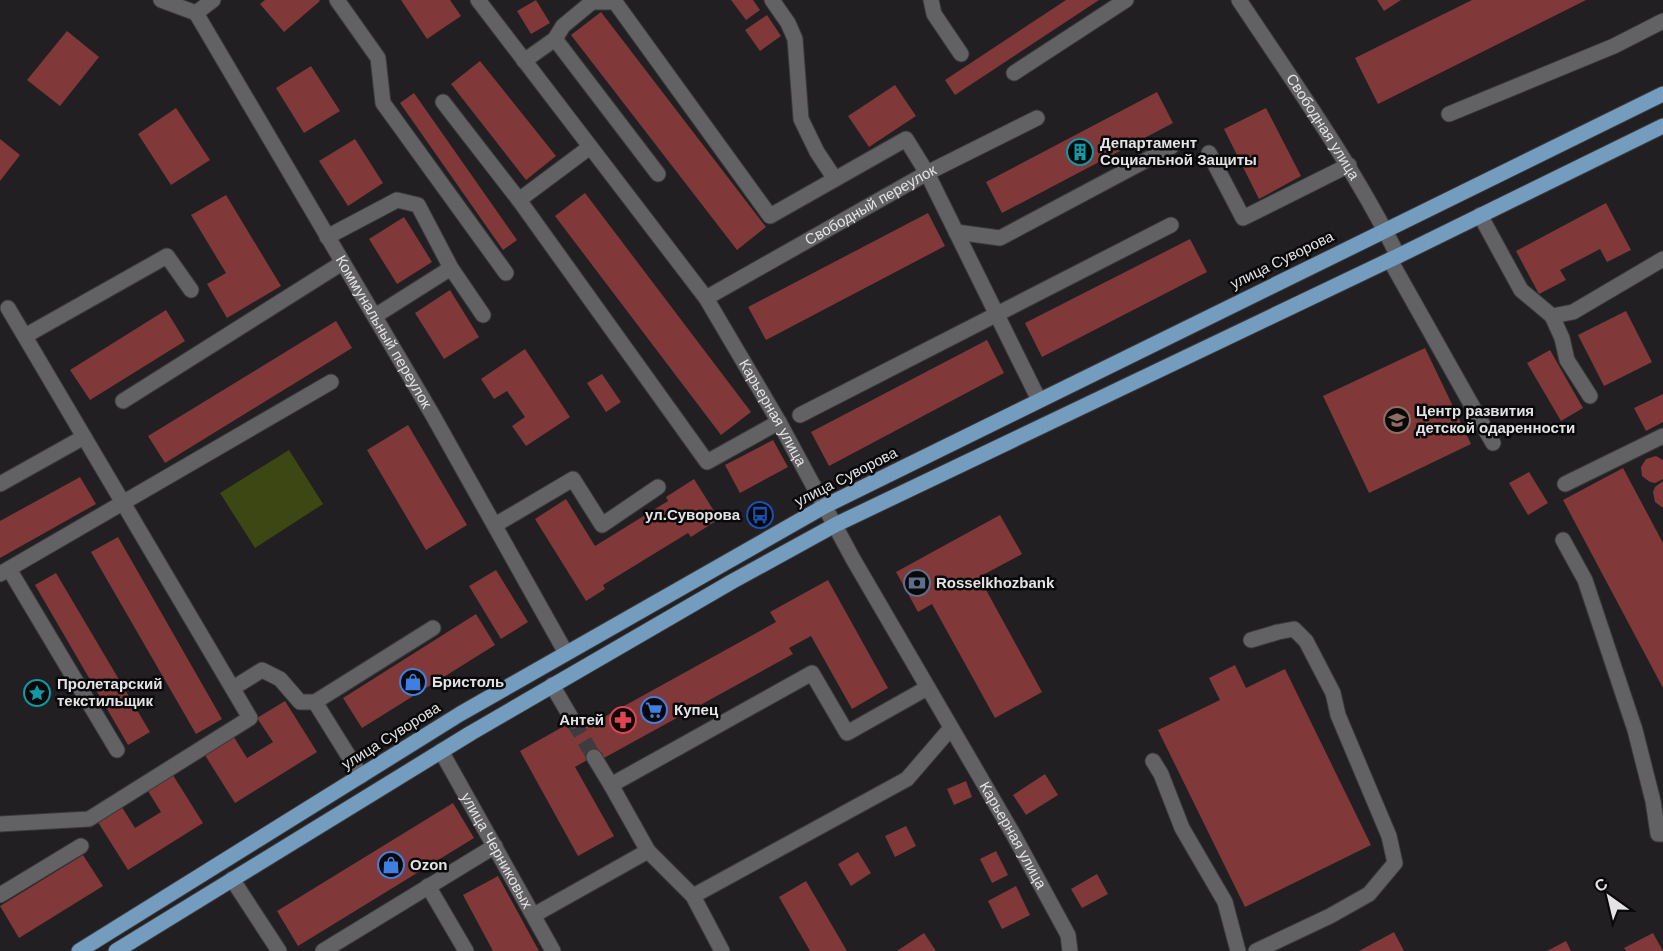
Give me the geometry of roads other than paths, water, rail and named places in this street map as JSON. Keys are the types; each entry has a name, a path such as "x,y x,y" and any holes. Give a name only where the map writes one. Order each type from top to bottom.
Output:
{"main road":[{"name":"улица Суворова","path":"79,951 460,714 825,506 1663,94"},
{"path":"116,951 552,685 835,525 1394,258 1663,126"}],"street":[{"path":"161,0 196,13 213,0"},
{"path":"337,0 378,58 383,103 506,273"},
{"name":"Карьерная улица","path":"478,0 706,298 779,422 927,688 1012,832 1068,935 1070,951"},
{"path":"772,0 788,23 795,39 801,119 817,152 836,179"},
{"path":"931,0 934,14 961,54"},
{"path":"1014,73 1126,0"},
{"name":"Свободная улица","path":"1239,0 1348,165 1385,230 1394,258 1493,443"},
{"path":"524,61 555,39 563,26 592,2 615,2 771,216 906,139 927,173 1039,400"},
{"name":"Коммунальный переулок","path":"196,13 375,316 566,653"},
{"path":"1449,114 1614,46 1663,21"},
{"path":"555,39 658,174"},
{"path":"443,102 519,200 707,462 779,422"},
{"name":"Свободный переулок","path":"706,298 927,173 1037,118"},
{"path":"519,200 590,147"},
{"path":"956,232 1000,238 1171,147"},
{"path":"1209,153 1243,218 1348,165"},
{"path":"327,237 396,200 418,205 451,268 483,315"},
{"path":"1480,214 1521,290 1552,316 1562,338 1568,360 1590,396"},
{"path":"800,415 1171,225"},
{"path":"25,336 167,256 191,290"},
{"path":"1552,316 1573,312 1663,259"},
{"path":"123,401 342,263"},
{"path":"375,316 451,268"},
{"path":"0,824 89,819 250,718 8,308"},
{"path":"117,750 5,572 331,382"},
{"path":"1565,484 1663,436"},
{"path":"0,484 84,437"},
{"path":"495,525 573,479 602,525 658,488"},
{"path":"1563,540 1586,580 1635,730 1653,801 1658,834 1663,834"},
{"path":"232,688 262,670 280,679 300,702 315,702 433,628"},
{"path":"1251,640 1294,629 1306,641 1333,693 1338,715 1389,836 1395,863 1369,894 1330,916 1256,951"},
{"path":"611,785 813,673 847,733 927,688"},
{"path":"552,685 573,721"},
{"path":"315,702 361,776"},
{"path":"693,896 907,779 951,728"},
{"name":"улица Черниковых","path":"441,751 553,951"},
{"path":"594,757 648,851 693,896 722,951"},
{"path":"1153,761 1161,774 1182,828 1225,903 1238,951"},
{"path":"0,895 81,846"},
{"path":"323,951 495,846"},
{"path":"534,915 648,851"},
{"path":"232,879 279,951"},
{"path":"428,885 466,951"}],"tunnel":[{"path":"573,721 594,757"}],"place":[{"name":"Департамент Социальной Защиты","path":"1080,152"},
{"name":"Центр развития детской одаренности","path":"1397,420"},
{"name":"ул.Суворова","path":"760,515"},
{"name":"Rosselkhozbank","path":"917,583"},
{"name":"Бристоль","path":"413,682"},
{"name":"Пролетарский текстильщик","path":"37,693"},
{"name":"Купец","path":"654,710"},
{"name":"Антей","path":"623,720"},
{"name":"Ozon","path":"391,865"}]}
